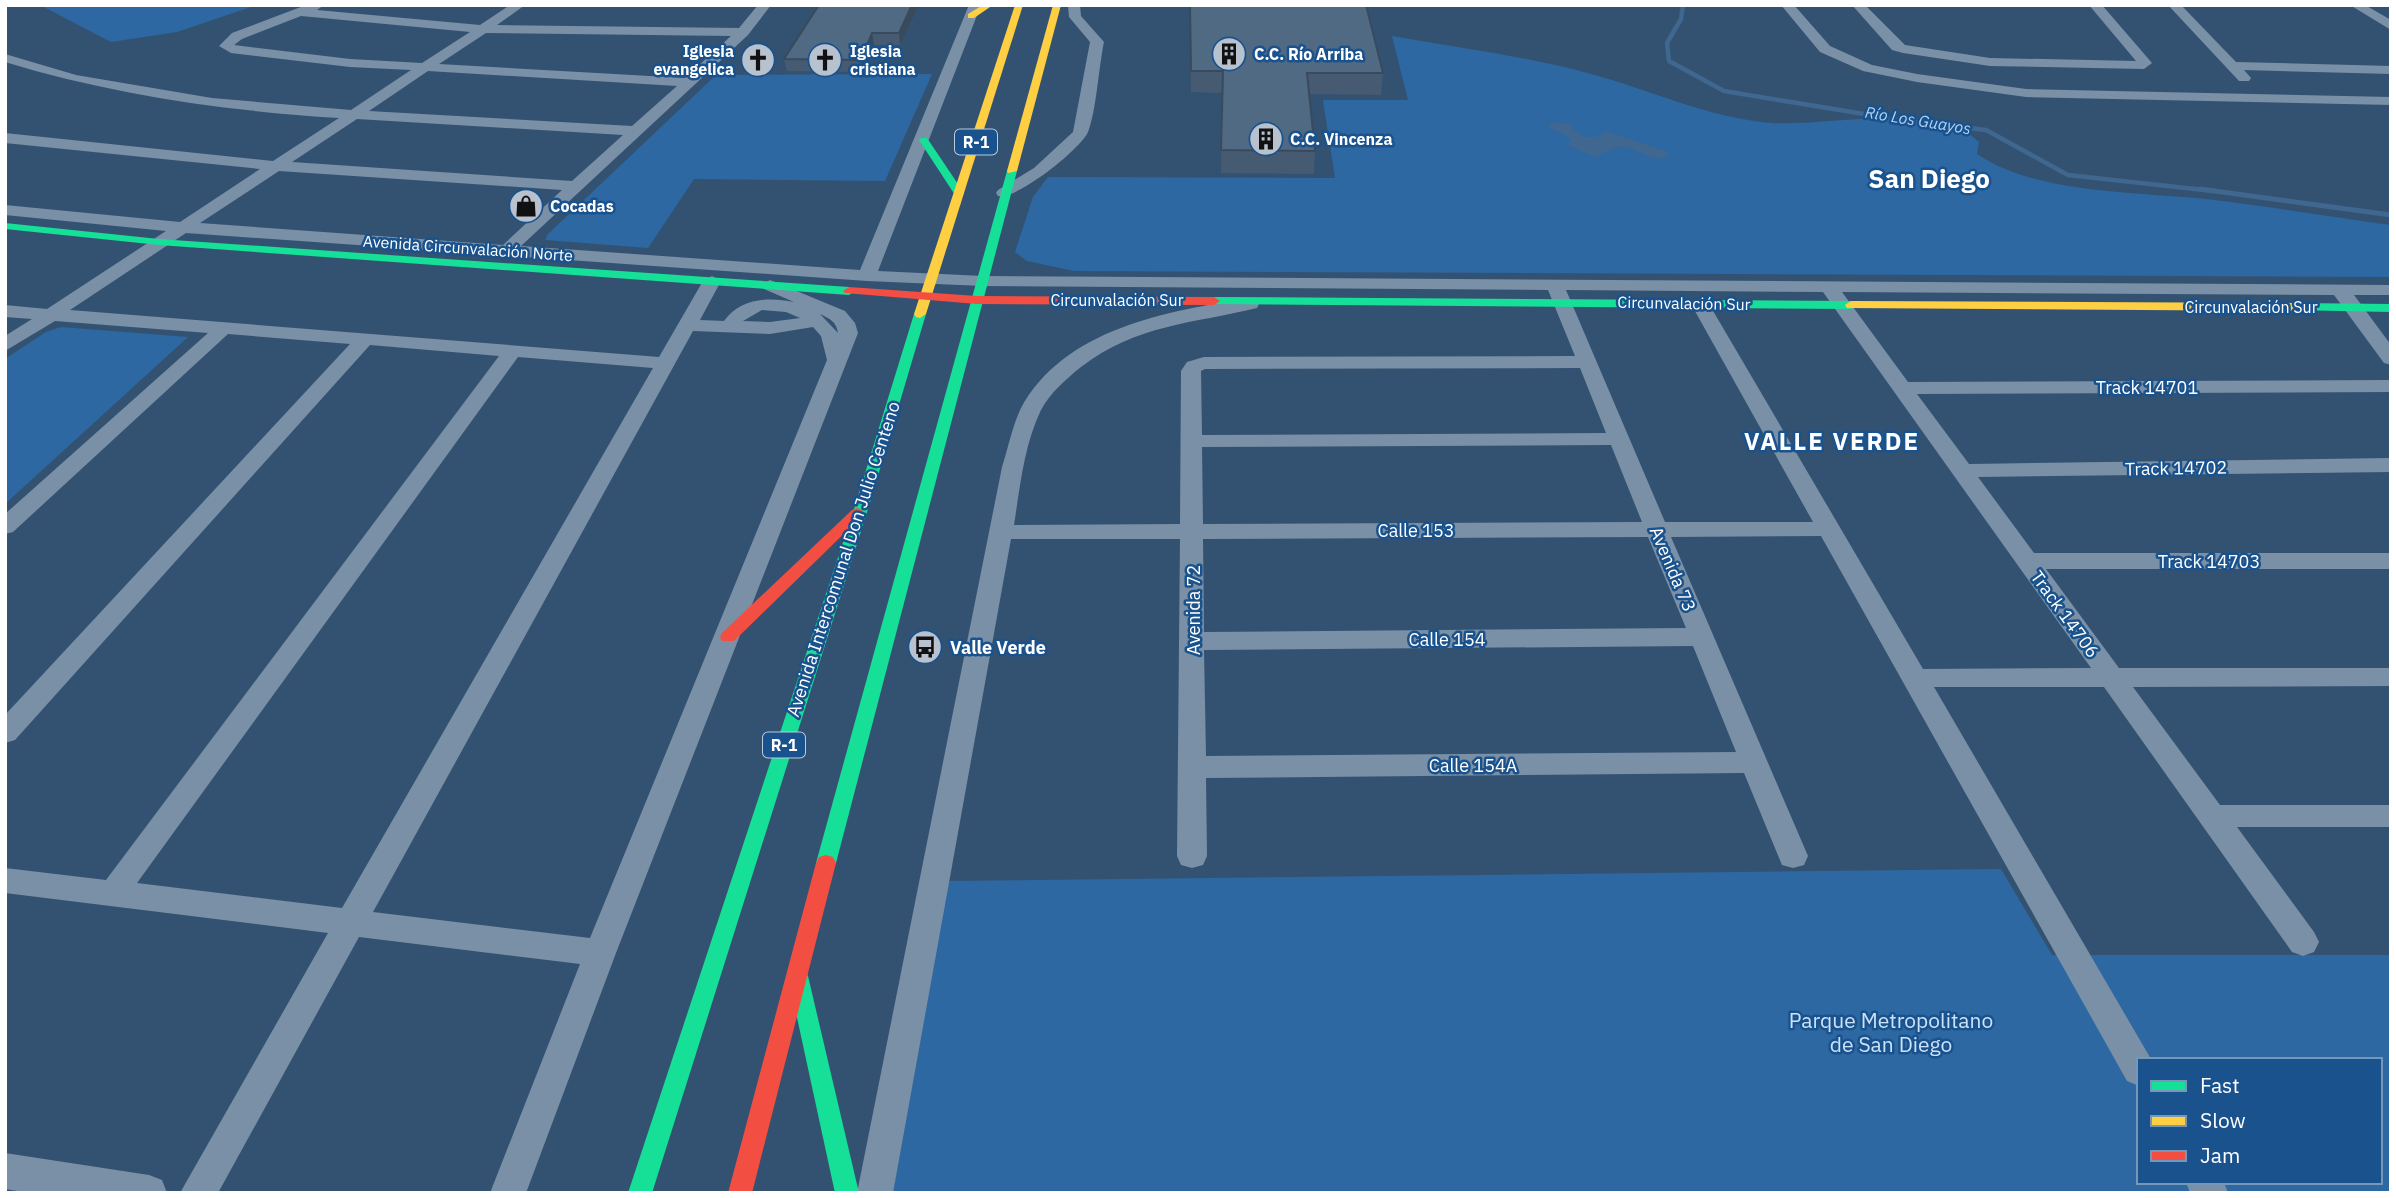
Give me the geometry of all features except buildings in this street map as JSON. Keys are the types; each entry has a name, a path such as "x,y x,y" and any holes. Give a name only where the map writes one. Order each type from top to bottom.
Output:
{"main road":[{"path":"973,11 989,5"},
{"name":"Avenida Intercomunal Don Julio Centeno","path":"640,1193 861,509 925,296 1019,5"},
{"name":"R-1","path":"740,1193 797,969 983,281 1004,193 1057,5"},
{"path":"1044,57 1071,32"},
{"path":"924,140 959,193"},
{"name":"Avenida Circunvalación Norte","path":"5,226 159,242 712,281 770,293 925,296"},
{"name":"Circunvalación Sur","path":"925,296 977,300 1271,300 1558,292 1700,304 1834,295 2355,307 2389,297"},
{"path":"728,637 861,509"},
{"path":"797,969 847,1193"}],"street":[{"path":"318,5 237,36 226,46 274,55 423,68 689,82"},
{"path":"5,345 519,5"},
{"path":"507,250 743,32 765,5"},
{"path":"1004,193 1040,171 1080,134 1097,42 1071,32 1073,5"},
{"path":"1787,5 1814,40 1842,58 1868,68 1940,82 2026,93 2391,101"},
{"path":"1858,5 1897,47 1903,49 1990,62 2144,65 2095,5"},
{"path":"2174,5 2255,90"},
{"path":"2356,5 2391,26"},
{"path":"867,276 924,140 973,11"},
{"path":"300,12 482,29 743,32"},
{"path":"5,58 74,79 139,92 212,102 353,114 635,131"},
{"path":"2233,66 2391,70"},
{"path":"5,138 116,153 272,167 574,186"},
{"name":"Avenida Circunvalación Norte","path":"5,210 180,228 867,276 931,278"},
{"name":"Circunvalación Sur","path":"931,278 1558,292 1834,295 2338,290 2389,297"},
{"path":"198,1193 712,281"},
{"path":"2338,290 2355,307 2391,359"},
{"name":"Avenida 73","path":"1558,292 1793,856"},
{"path":"770,293 786,306 817,321 831,335 837,360"},
{"path":"729,327 737,314 770,293"},
{"path":"508,1193 600,953 848,333 846,323 838,315 770,293"},
{"name":"Track 14706","path":"1834,295 2303,942"},
{"path":"876,1193 1013,467 1031,410 1052,382 1079,358 1120,332 1166,318 1271,300"},
{"path":"1700,304 2137,1067"},
{"path":"5,312 666,363"},
{"path":"687,325 770,328 817,321"},
{"path":"5,527 225,328"},
{"path":"5,733 364,340"},
{"path":"113,893 512,352"},
{"name":"Avenida 72","path":"1192,856 1191,371 1194,366 1204,363 1587,362"},
{"name":"Track 14701","path":"1903,388 2391,386"},
{"path":"1193,441 1619,439"},
{"name":"Track 14702","path":"1962,471 2391,465"},
{"name":"Calle 153","path":"1002,532 1829,529"},
{"name":"Track 14703","path":"2027,561 2391,561"},
{"name":"Calle 154","path":"1193,641 1702,637"},
{"path":"1914,678 2391,677"},
{"name":"Calle 154A","path":"1192,767 1754,762"},
{"path":"2212,816 2391,816"},
{"path":"5,880 600,953"},
{"path":"5,1171 149,1193"}],"green space":[{"path":"40,5 257,5 177,32 111,42"},
{"path":"1392,36 1566,68 1613,80 1703,110 1748,120 1793,123 1895,118 1943,122 1962,129 1979,142 1977,154 2001,167 2057,184 2206,199 2391,225 2391,277 1074,271 1027,261 1015,252 1033,197 1048,177 1335,178 1323,100 1408,100"},
{"path":"932,74 885,181 694,179 648,248 546,240 547,235 716,75"},
{"path":"61,327 188,337 5,504 5,359 46,332"},
{"name":"Parque Metropolitano de San Diego","path":"2001,869 2052,955 2391,955 2391,1193 893,1193 946,881"}],"shaded area":[{"path":"1553,122 1570,124 1577,133 1586,137 1596,137 1607,131 1670,154 1659,158 1623,147 1595,157 1566,144 1571,141 1568,136 1548,127"}],"waterway":[{"name":"Río Los Guayos","path":"1683,5 1681,19 1667,43 1669,61 1724,91 1888,118 1986,130 2068,175 2213,191"},
{"name":"Río Los Guayos","path":"2200,189 2391,215"}],"traffic: fast":[{"path":"924,140 959,193"},
{"path":"826,863 1012,171"},
{"path":"5,226 159,242 849,291"},
{"path":"1214,301 1851,305"},
{"path":"2294,307 2391,308"},
{"path":"640,1193 861,509 920,314"},
{"path":"798,976 847,1193"}],"traffic: slow":[{"path":"971,16 989,5"},
{"path":"920,314 1019,5"},
{"path":"1012,171 1057,5"},
{"path":"1851,305 2294,307"}],"traffic: jam":[{"path":"849,291 977,300 1214,301"},
{"path":"728,637 857,513"},
{"path":"740,1193 826,863"}],"place":[{"name":"C.C. Río Arriba","path":"1229,54"},
{"name":"Iglesia evangelica","path":"758,60"},
{"name":"Iglesia cristiana","path":"825,60"},
{"name":"C.C. Vincenza","path":"1266,139"},
{"name":"Cocadas","path":"526,206"},
{"name":"Valle Verde","path":"925,647"}],"district":[{"name":"San Diego","path":"1929,178"},
{"name":"VALLE VERDE","path":"1832,441"}]}
